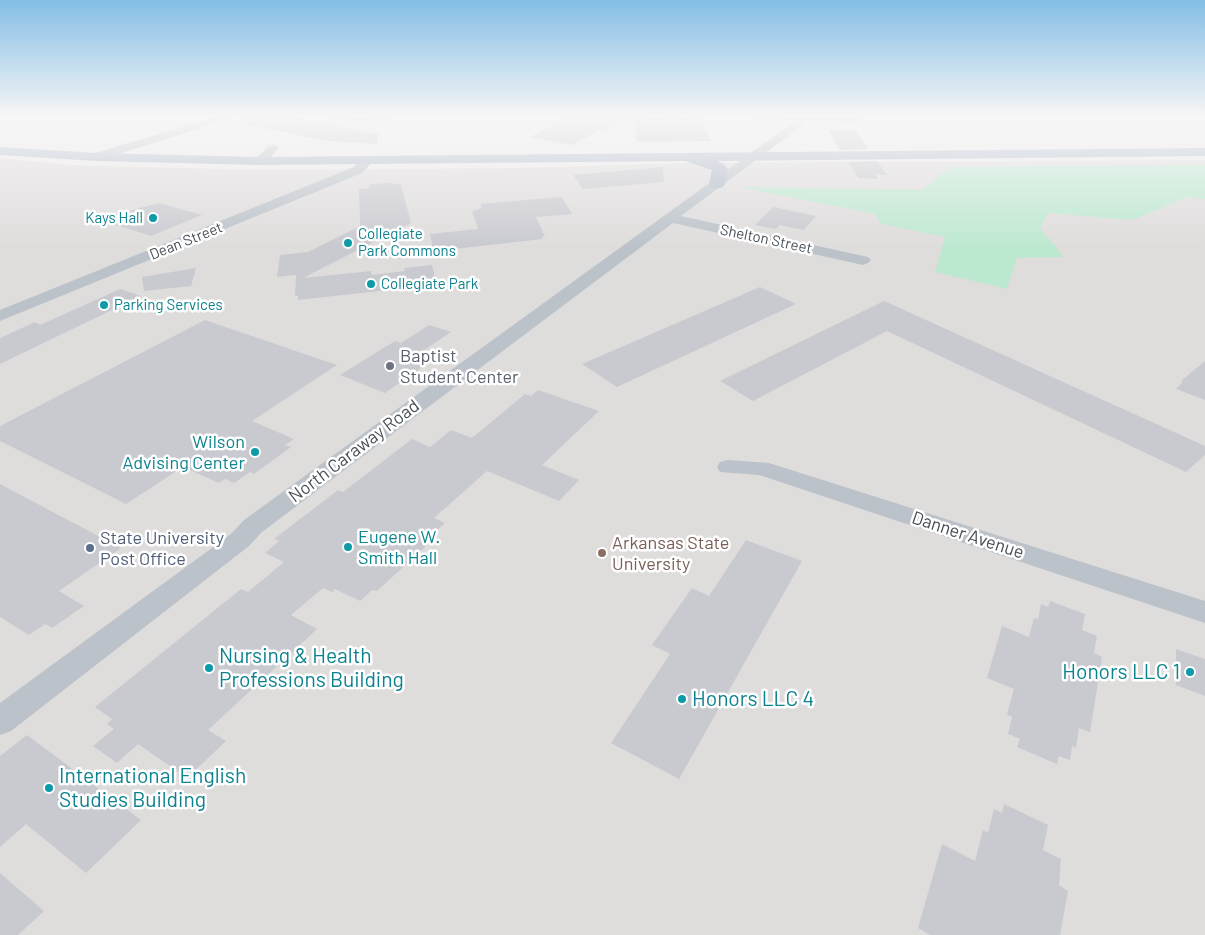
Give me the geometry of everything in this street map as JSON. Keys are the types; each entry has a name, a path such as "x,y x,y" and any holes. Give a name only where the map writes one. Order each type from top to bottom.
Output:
{"main road":[{"path":"204,160 416,160"},
{"path":"661,160 707,162 720,170 717,184"}],"street":[{"name":"Dean Street","path":"0,316 358,170 368,160"},
{"name":"North Caraway Road","path":"0,722 240,540 253,526 750,160"},
{"name":"Shelton Street","path":"669,218 863,260"},
{"name":"Danner Avenue","path":"728,467 761,468 1205,612"}],"shaded area":[{"name":"Arkansas State University","path":"0,160 69,165 262,170 521,168 687,163 1205,160 1205,935 0,935"}],"green space":[{"path":"1205,165 1205,199 1186,197 1133,220 1048,213 1040,228 1064,257 1017,258 1007,289 935,272 945,237 881,224 875,214 739,187 922,190 950,167"}],"building":[{"path":"877,161 887,175 875,174 878,179 858,178 848,162"},
{"path":"663,167 664,182 583,189 573,175"},
{"path":"392,183 401,185 411,223 303,278 371,271 372,275 405,271 404,268 432,265 436,281 432,281 433,285 298,300 298,296 295,296 296,275 277,277 280,255 308,252 360,226 359,189 369,188 369,185 373,184"},
{"path":"562,197 572,214 536,217 545,236 542,237 543,239 453,249 454,253 434,255 430,234 478,229 472,211 482,208 480,204"},
{"name":"Kays Hall","path":"159,203 202,215 151,236 98,219"},
{"path":"773,207 816,216 804,230 779,225 776,229 755,225"},
{"path":"196,268 191,286 144,291 142,277"},
{"path":"760,287 796,304 617,387 582,364"},
{"path":"120,289 141,296 0,364 0,338 35,322 40,325"},
{"path":"884,301 1205,446 1205,455 1186,472 887,331 753,401 720,381"},
{"path":"205,320 337,365 252,421 294,439 285,445 291,447 254,474 250,472 234,483 225,479 219,483 183,467 126,504 0,441 0,426"},
{"name":"Baptist Student Center","path":"429,325 451,332 423,351 438,356 385,393 340,375 395,341 401,343"},
{"path":"1205,361 1205,400 1176,389 1183,382 1181,381"},
{"path":"538,390 599,411 542,465 579,480 559,501 487,471 434,518 445,523 433,534 437,536 377,591 372,590 360,601 335,589 332,592 323,588 291,615 317,629 208,730 226,741 187,778 138,744 117,763 93,746 114,729 107,724 112,719 95,707 241,589 248,592 284,562 265,553 279,541 274,539 338,490 343,492 412,439 430,447 451,430 472,438 525,394 531,396"},
{"path":"0,484 121,548 59,591 84,606 52,628 45,624 29,635 0,617"},
{"name":"Honors LLC 4","path":"746,540 802,561 679,779 611,743 670,654 652,645 692,588 709,596"},
{"path":"1050,601 1085,614 1082,630 1097,636 1094,653 1102,657 1090,732 1079,728 1076,748 1072,746 1070,760 1059,756 1057,764 1017,747 1020,739 1008,734 1012,717 1007,714 1014,689 987,678 1002,626 1029,637 1034,618 1038,619 1041,604 1048,607"},
{"name":"Honors LLC 1","path":"1176,649 1205,659 1205,696 1176,685"},
{"name":"International English Studies Building","path":"27,735 141,820 86,873 26,824 0,847 0,756"},
{"path":"1004,804 1048,825 1043,850 1061,859 1059,885 1068,891 1060,935 930,935 918,928 942,844 975,861 983,830 988,833 994,809 1002,813"},
{"path":"0,873 44,911 18,935 0,935"}],"place":[{"name":"Kays Hall","path":"153,218"},
{"name":"Collegiate Park Commons","path":"348,243"},
{"name":"Collegiate Park","path":"371,284"},
{"name":"Parking Services","path":"104,305"},
{"name":"Baptist Student Center","path":"390,366"},
{"name":"Wilson Advising Center","path":"255,452"},
{"name":"Eugene W. Smith Hall","path":"348,547"},
{"name":"State University Post Office","path":"90,548"},
{"name":"Arkansas State University","path":"602,553"},
{"name":"Nursing & Health Professions Building","path":"209,668"},
{"name":"Honors LLC 1","path":"1190,672"},
{"name":"Honors LLC 4","path":"682,699"},
{"name":"International English Studies Building","path":"49,788"}]}
